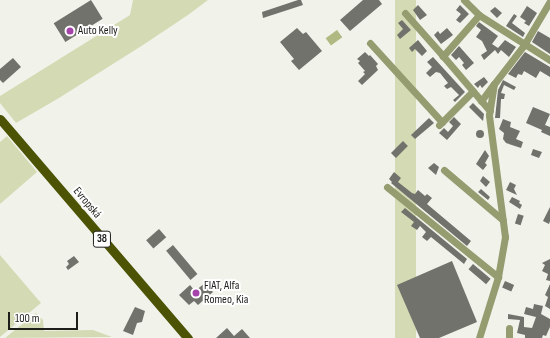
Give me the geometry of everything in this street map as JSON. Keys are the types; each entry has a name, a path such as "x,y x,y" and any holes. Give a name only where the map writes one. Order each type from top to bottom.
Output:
{"main road":[{"name":"Evropská","path":"0,119 188,338"}],"street":[{"path":"464,0 479,15 550,60"},
{"path":"481,101 524,44 550,1"},
{"path":"405,13 490,111"},
{"path":"443,56 479,15"},
{"path":"370,43 441,123 473,91"},
{"path":"479,338 498,277 505,237 490,111 494,84"},
{"path":"444,170 503,220"},
{"path":"387,187 498,277"},
{"path":"509,328 509,338"}],"shaded area":[{"path":"133,0 208,0 143,45 59,98 16,123 0,103 0,96 130,15"},
{"path":"395,0 416,0 416,338 395,338"},
{"path":"337,30 342,37 331,46 326,38"},
{"path":"7,136 37,172 0,204 0,142"},
{"path":"0,255 41,303 0,337"},
{"path":"36,313 43,320 44,331 93,330 112,337 5,338"}],"building":[{"path":"91,0 103,19 65,42 54,23"},
{"path":"301,0 303,5 263,18 262,12"},
{"path":"363,0 379,0 382,4 350,31 340,20"},
{"path":"418,5 427,15 420,20 413,10"},
{"path":"460,5 469,14 460,23 456,20 461,14 456,10"},
{"path":"527,6 537,13 529,26 524,23 526,21 520,17"},
{"path":"495,7 502,13 497,18 490,11"},
{"path":"514,14 517,16 512,23 525,33 523,37 506,26"},
{"path":"402,20 411,30 400,39 397,35 403,29 398,23"},
{"path":"479,22 498,36 492,44 498,48 505,40 516,47 509,57 501,50 498,54 495,50 484,60 481,55 487,51 482,41 476,37 481,30 476,26"},
{"path":"297,28 303,34 306,32 322,51 299,70 291,61 294,59 280,42"},
{"path":"447,28 453,35 441,44 434,35 438,31 440,34"},
{"path":"538,31 550,38 550,54 532,42"},
{"path":"418,40 427,51 422,56 415,49 412,52 409,48"},
{"path":"459,46 474,63 466,70 462,65 464,63 459,57 456,60 451,55"},
{"path":"365,52 378,64 376,66 378,70 362,85 358,81 365,74 363,72 365,71 358,63 360,61 357,59"},
{"path":"525,52 550,67 550,77 540,71 536,78 524,71 522,75 518,74 516,78 508,74"},
{"path":"433,57 465,92 455,102 453,100 459,95 451,87 447,89 444,86 448,83 440,73 436,72 430,77 426,73 432,67 427,62"},
{"path":"13,58 21,67 3,83 0,80 0,69"},
{"path":"484,77 488,82 482,88 480,85 478,88 474,84"},
{"path":"503,80 516,87 514,90 504,85 501,93 505,94 504,99 501,99 500,118 495,118 498,90"},
{"path":"473,103 484,114 483,121 469,107"},
{"path":"533,107 550,114 545,125 550,127 550,136 541,132 542,130 526,123"},
{"path":"454,117 461,124 447,140 439,133 444,128 448,132 453,126 449,122"},
{"path":"429,118 434,123 415,139 411,135"},
{"path":"503,119 511,122 510,127 520,131 516,139 523,142 521,148 506,143 503,139 504,133 499,129"},
{"path":"478,130 482,130 484,134 482,138 478,138 476,136 476,132"},
{"path":"403,141 408,146 396,158 391,153"},
{"path":"533,149 542,152 539,158 531,155"},
{"path":"485,150 489,156 485,163 487,165 483,170 476,164"},
{"path":"434,163 439,167 436,175 428,168"},
{"path":"394,172 401,178 398,182 412,193 415,194 418,190 425,196 427,194 432,198 427,204 471,241 467,246 391,183 392,182 389,179"},
{"path":"483,176 490,182 486,187 480,181"},
{"path":"510,182 516,185 514,189 517,195 506,190"},
{"path":"481,189 490,197 488,200 478,192"},
{"path":"512,197 520,201 519,203 522,205 520,209 509,202"},
{"path":"550,207 550,221 549,224 543,221"},
{"path":"405,208 467,259 464,264 431,237 427,241 422,237 426,232 420,226 417,230 411,226 414,222 401,212"},
{"path":"518,214 524,216 521,225 515,224"},
{"path":"159,229 166,237 153,248 146,240"},
{"path":"173,245 197,274 191,280 166,251"},
{"path":"74,256 79,262 68,270 66,267 69,264 67,261"},
{"path":"550,259 550,281 546,280 548,274 542,271 545,265 542,263"},
{"path":"452,261 477,322 439,338 420,338 397,285"},
{"path":"473,264 491,279 486,284 469,269"},
{"path":"505,281 514,285 511,291 502,287"},
{"name":"FIAT, Alfa Romeo, Kia","path":"205,283 213,292 198,305 194,301 189,305 179,295 190,285 195,291"},
{"path":"550,284 550,309 545,306 548,297 545,295"},
{"path":"534,304 543,306 541,314 550,319 550,327 546,336 543,335 542,338 525,338 525,335 517,333 520,320 508,319 508,314 524,317 524,327 532,328 536,317 524,314 526,307 533,309"},
{"path":"135,307 145,311 142,322 137,323 133,335 123,331"},
{"path":"227,328 234,336 242,329 250,338 216,338"}],"place":[{"name":"Auto Kelly","path":"70,31"},
{"name":"FIAT, Alfa Romeo, Kia","path":"196,293"}]}
